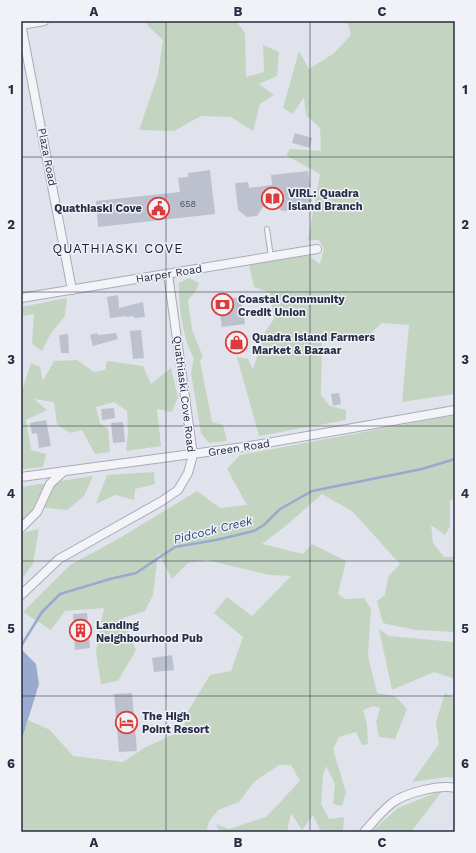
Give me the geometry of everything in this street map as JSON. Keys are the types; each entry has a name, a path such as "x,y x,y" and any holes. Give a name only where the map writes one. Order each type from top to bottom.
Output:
{"street":[{"path":"21,25 44,21"},
{"name":"Plaza Road","path":"21,25 72,290"},
{"name":"Harper Road","path":"21,298 317,249"},
{"name":"Quathiaski Cove Road","path":"21,594 59,559 162,501 178,490 188,473 193,455 168,274"},
{"name":"Green Road","path":"21,477 65,470 193,455 455,410"},
{"path":"21,528 38,512 50,484 65,470"},
{"path":"364,832 393,802 418,792 448,786 455,788"}],"lane":[{"path":"267,229 271,257"}],"green space":[{"path":"146,21 236,21 245,33 246,77 264,72 263,45 279,52 277,76 259,84 274,95 260,104 253,131 231,117 201,116 174,131 139,130 158,75 163,40 148,26"},
{"path":"339,21 455,21 455,335 453,337 455,348 455,394 402,402 409,325 382,323 369,335 322,342 321,395 330,406 346,410 346,420 259,436 237,357 248,359 253,369 265,332 274,319 270,293 254,287 249,265 308,255 320,264 324,249 319,240 308,240 320,174 286,155 290,149 321,151 320,128 306,115 304,97 293,114 283,108 299,51 309,69 333,54 351,35 348,24"},
{"path":"189,278 199,283 196,291 188,300 192,330 203,357 200,361 212,422 223,425 227,441 209,443 201,433 191,373 194,358 184,332 179,301 179,283"},
{"path":"67,298 65,316 51,333 42,351 32,344 34,314 21,316 21,307"},
{"path":"77,360 94,372 105,370 107,361 143,366 151,384 171,368 178,397 172,412 157,409 161,446 126,451 128,432 127,411 114,402 96,407 100,423 108,429 110,452 95,454 82,430 71,433 57,425 54,402 34,399 47,410 26,420 31,450 46,454 43,467 23,469 21,462 21,378 23,388 31,363 40,367 43,381 54,361"},
{"path":"455,415 455,498 450,501 450,526 445,535 431,525 433,543 444,557 455,557 455,632 415,630 383,623 377,601 385,595 388,577 400,564 352,511 322,494 287,525 262,544 303,554 312,544 346,561 338,594 345,599 364,598 371,609 368,656 377,693 395,696 407,709 395,739 379,737 376,722 380,708 373,706 363,710 367,725 368,744 362,745 356,732 339,737 333,749 346,792 342,806 333,804 335,784 326,766 323,775 321,804 329,819 344,817 343,832 321,832 313,815 302,830 291,813 287,832 220,832 216,824 229,829 266,817 300,781 291,765 279,765 254,782 239,802 218,810 209,822 206,832 21,832 21,742 28,720 50,730 73,756 123,762 144,748 183,730 187,713 210,675 231,671 243,637 214,613 227,597 252,616 291,576 270,575 207,560 188,563 172,579 158,553 153,595 145,611 123,618 136,650 118,681 101,684 96,652 104,608 65,611 51,630 23,612 70,565 118,539 197,491 220,508 247,505 227,469 240,455"},
{"path":"154,472 155,484 135,489 134,500 115,495 96,504 107,475"},
{"path":"93,476 84,496 67,510 37,507 22,533 39,529 33,564 21,580 21,487"},
{"path":"379,629 389,636 455,642 455,679 434,672 392,690"},
{"path":"445,693 455,699 455,778 446,777 412,782 439,744 436,722"},
{"path":"443,790 411,832 371,832 398,808"}],"water":[{"path":"21,649 36,664 39,684 21,742"}],"building":[{"path":"295,133 312,138 310,148 292,143"},
{"path":"210,170 215,214 98,227 96,201 180,192 178,178 188,177 188,173"},
{"path":"308,171 312,201 308,208 298,209 294,206 292,210 282,211 278,208 263,207 257,216 247,217 238,210 235,183 248,182 249,188 272,185 271,175"},
{"path":"118,295 119,308 143,302 145,317 134,318 134,316 125,316 110,318 107,297"},
{"path":"241,297 245,324 222,327 218,300"},
{"path":"141,330 144,358 133,359 130,331"},
{"path":"97,333 98,335 116,333 118,339 93,346 90,335"},
{"path":"68,334 69,353 61,353 59,335"},
{"path":"339,393 341,404 333,406 331,394"},
{"path":"114,408 115,418 102,420 101,409"},
{"path":"46,420 51,446 39,448 37,433 32,434 30,423"},
{"path":"123,422 125,442 113,443 111,423"},
{"name":"Landing Neighbourhood Pub","path":"87,613 90,648 75,650 73,614"},
{"path":"172,655 174,670 154,672 152,658"},
{"path":"132,693 137,751 119,752 114,694"}],"waterway":[{"name":"Pidcock Creek","path":"21,646 42,612 60,594 136,573 175,547 216,540 254,531 264,525 280,509 312,491 422,469 455,459"}],"place":[{"name":"VIRL: Quadra Island Branch","path":"273,199"},
{"name":"Quathiaski Cove","path":"158,208"},
{"name":"Coastal Community Credit Union","path":"223,305"},
{"name":"Quadra Island Farmers Market & Bazaar","path":"236,343"},
{"name":"Landing Neighbourhood Pub","path":"81,631"},
{"name":"The High Point Resort","path":"126,722"}],"district":[{"name":"QUATHIASKI COVE","path":"118,248"}]}
